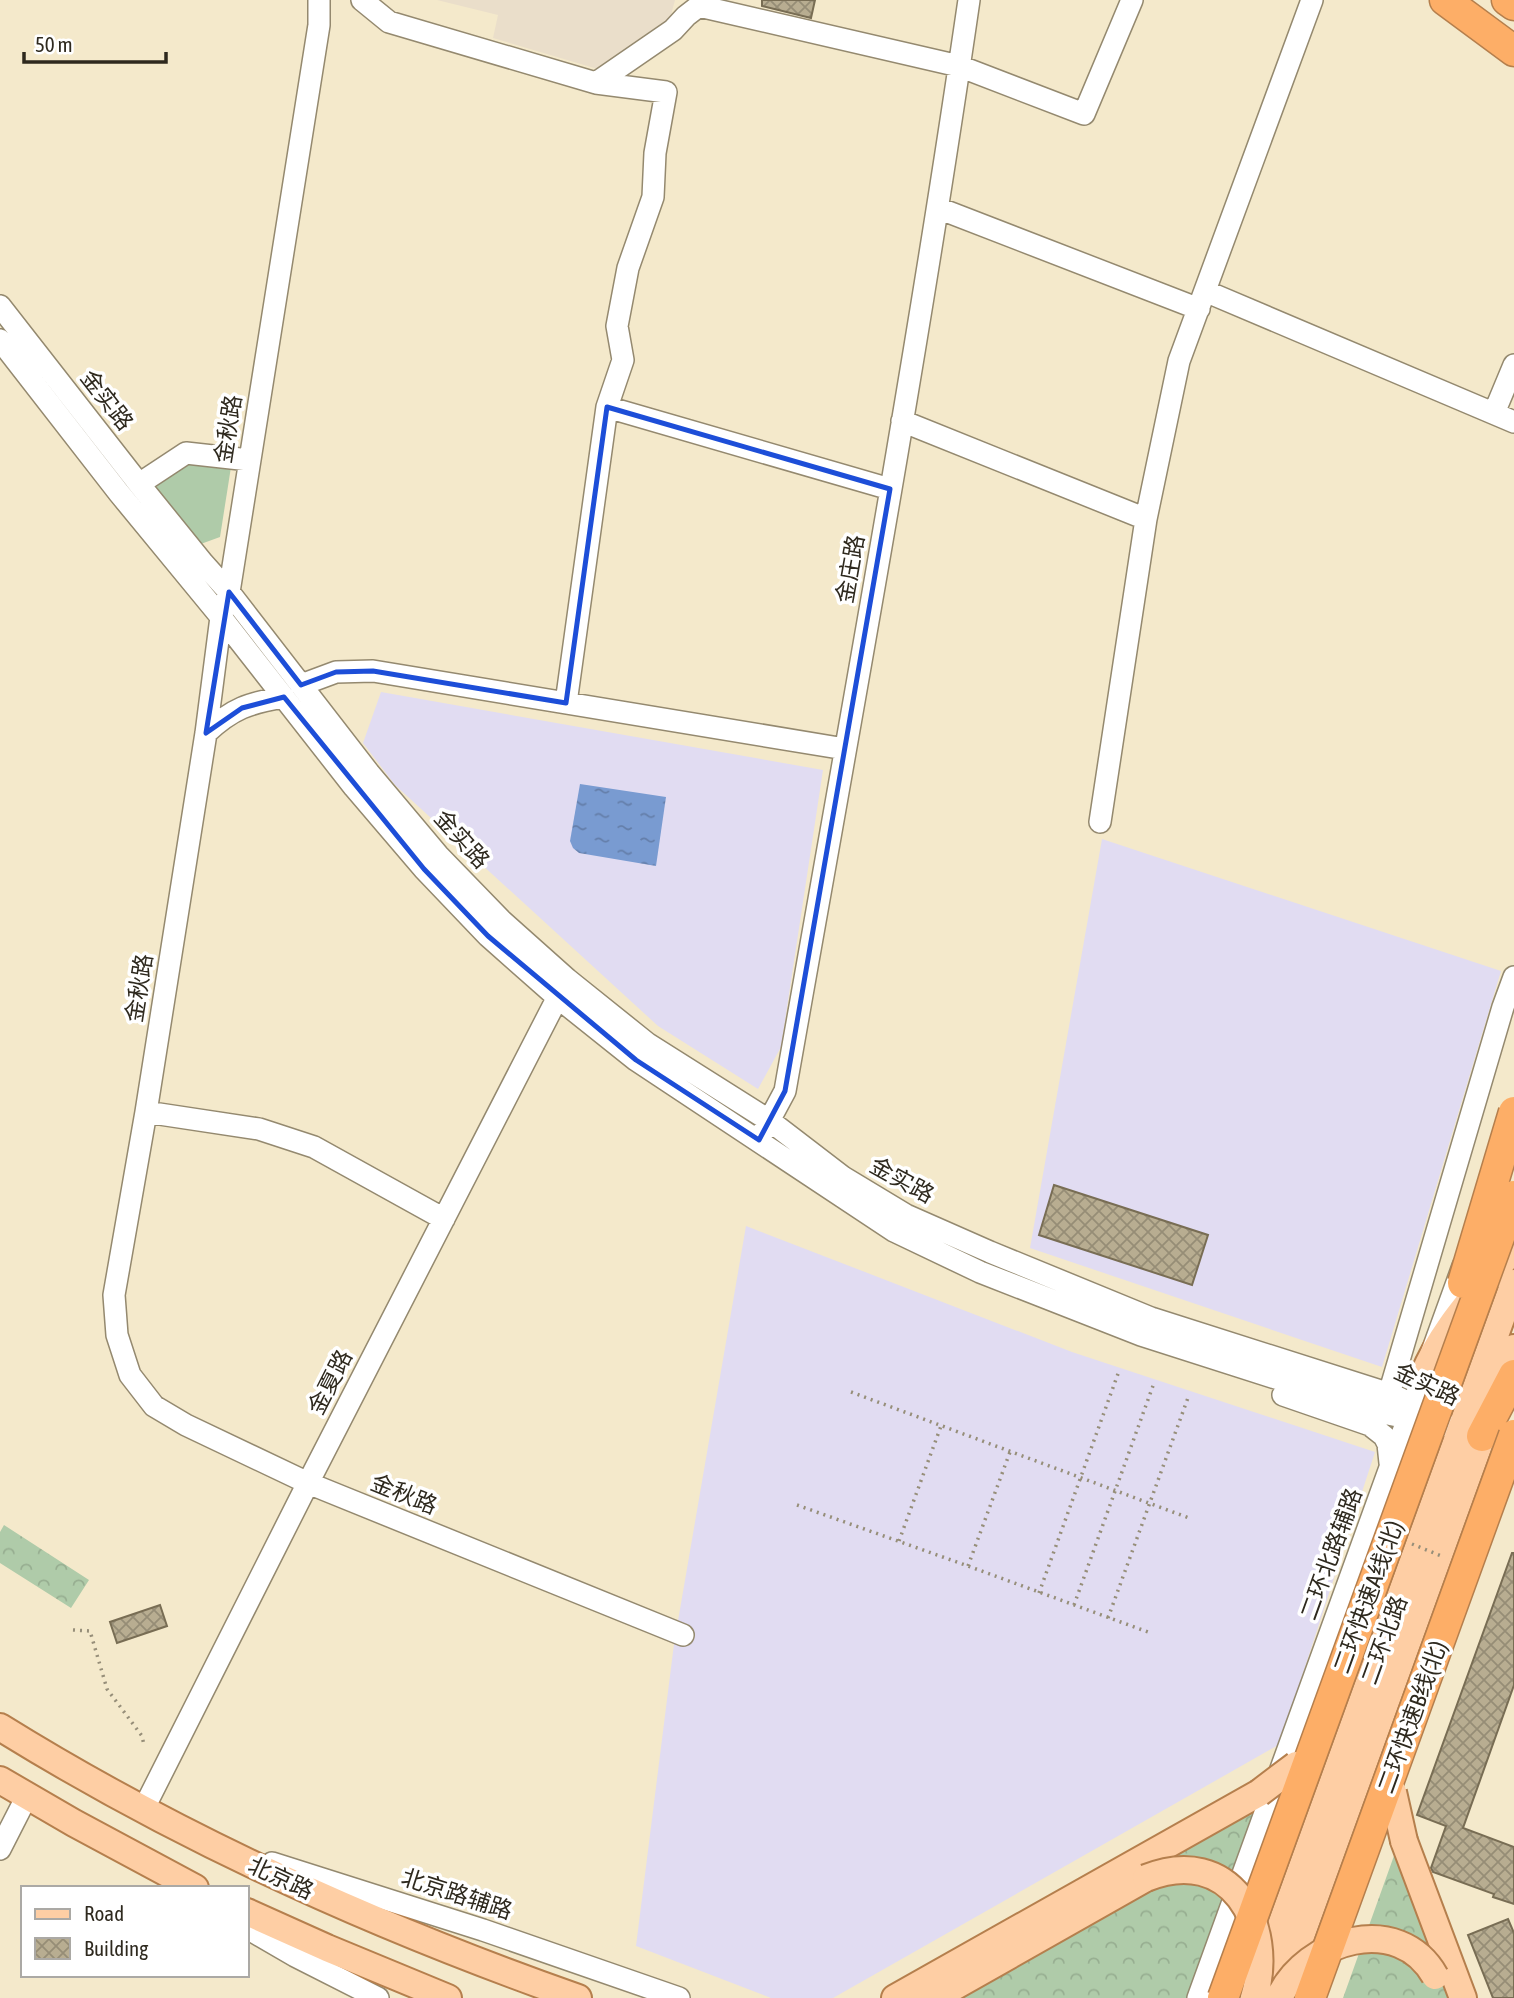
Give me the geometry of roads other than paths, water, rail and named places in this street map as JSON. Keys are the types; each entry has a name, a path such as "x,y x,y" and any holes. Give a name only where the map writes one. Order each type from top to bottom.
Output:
{"highway":[{"path":"1445,0 1514,51"},
{"path":"1507,0 1514,5"},
{"path":"1392,1549 1514,1112"},
{"name":"二环快速A线(北)","path":"1223,1998 1392,1549 1514,1196"},
{"path":"1471,1433 1514,1376"},
{"path":"1507,1467 1514,1428"},
{"name":"二环快速B线(北)","path":"1310,1998 1507,1467 1514,1435"}],"main road":[{"path":"1423,1377 1436,1348 1452,1323 1514,1247"},
{"name":"二环北路","path":"1254,1998 1317,1857 1471,1433 1514,1283"},
{"name":"二环北路","path":"1471,1433 1514,1348"},
{"path":"895,1998 1259,1793 1296,1765 1387,1664"},
{"path":"1387,1664 1393,1793 1404,1841 1463,1998"},
{"name":"北京路","path":"0,1727 144,1810 290,1883 412,1935 578,1998"},
{"path":"0,1780 191,1886"},
{"name":"二环北路","path":"1279,1998 1317,1857"},
{"path":"934,1998 1146,1878 1160,1872 1188,1869 1213,1875 1233,1891 1249,1912 1258,1938 1261,1968 1254,1998"},
{"name":"北京路","path":"248,1912 448,1998"},
{"path":"1279,1998 1291,1978 1313,1957 1338,1944 1352,1941 1378,1940 1402,1945 1422,1958 1440,1987"}],"street":[{"name":"金秋路","path":"319,0 318,25 229,592 221,617 206,733 146,1112 114,1294 117,1335 130,1375 154,1406 176,1419 308,1483 683,1635"},
{"path":"362,0 388,22 596,83 666,92 655,153 653,197 628,268 617,327 623,360 607,407 566,703"},
{"name":"金庄路","path":"759,1140 785,1091 938,208 969,0"},
{"path":"596,83 673,30 699,6 959,66 1084,114 1132,0"},
{"path":"1100,822 1146,519 1179,361 1312,0"},
{"path":"938,208 1202,300 1514,422"},
{"name":"金实路","path":"0,306 139,484 229,592 293,691"},
{"name":"金实路","path":"0,340 119,493 221,617 369,773 438,855 562,988 636,1060 901,1234 980,1272 1141,1335 1388,1414 1410,1411"},
{"path":"1494,413 1514,365"},
{"path":"607,407 890,489"},
{"path":"902,421 1146,519"},
{"path":"139,484 186,453 249,460"},
{"path":"206,733 224,717 242,708 293,691 336,672 373,671 845,749"},
{"path":"1389,1394 1514,977"},
{"name":"金实路","path":"562,988 769,1121 843,1177 895,1209 978,1247 1151,1318 1389,1394 1410,1411 1514,1447"},
{"name":"金夏路","path":"144,1810 562,988"},
{"path":"146,1112 259,1129 314,1147 444,1219"},
{"name":"二环北路辅路","path":"1198,1998 1514,1128"},
{"path":"1207,1356 1249,1384 1378,1429 1388,1444 1390,1468"},
{"path":"1319,1998 1507,1467"},
{"path":"0,1849 27,1796"},
{"name":"北京路辅路","path":"216,1847 471,1926 679,1998"},
{"path":"248,1929 304,1961 378,1998"}],"water":[{"path":"580,784 666,797 656,866 579,853 573,848 570,841"}]}
